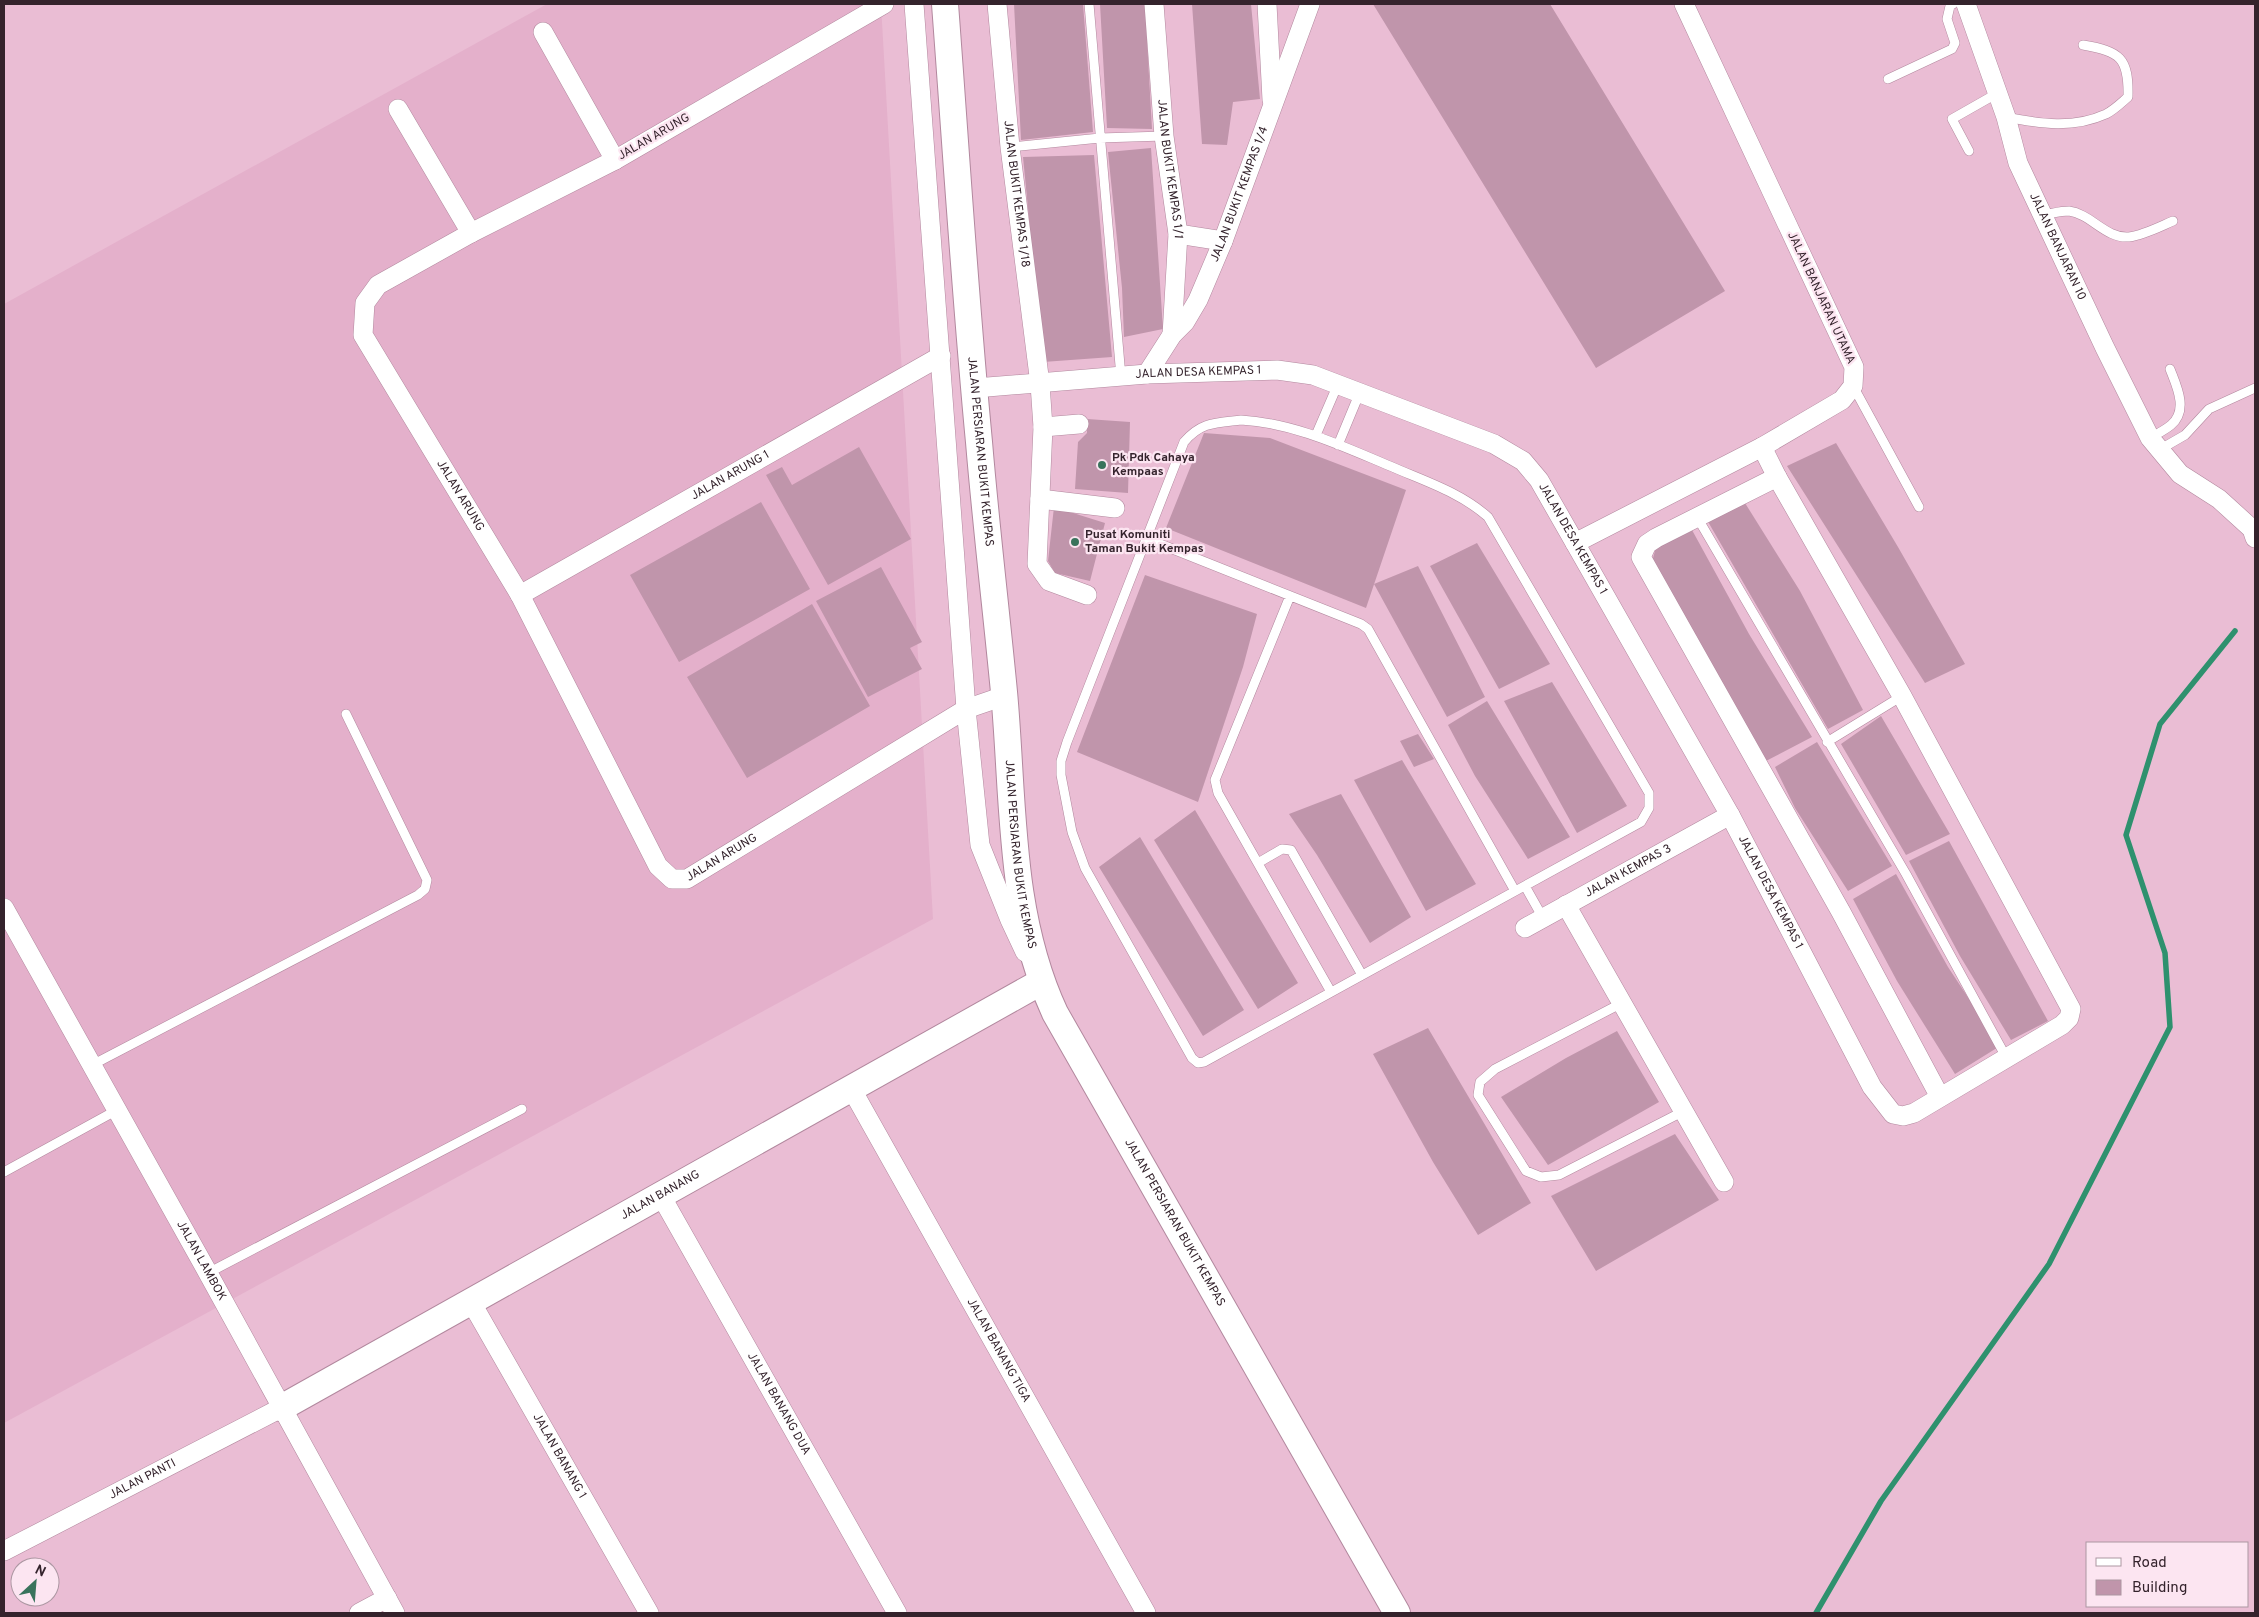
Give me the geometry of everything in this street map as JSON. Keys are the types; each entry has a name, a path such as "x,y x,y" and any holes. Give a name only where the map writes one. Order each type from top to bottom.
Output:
{"street":[{"name":"JALAN ARUNG","path":"884,4 615,160 471,233 378,285 365,303 363,335 520,595 658,866 672,879 687,879 966,709 1004,696"},
{"path":"914,4 966,709 980,844 1010,920 1040,982"},
{"name":"JALAN PERSIARAN BUKIT KEMPAS","path":"945,4 975,388 1004,696 1020,894 1022,912 1040,982 1055,1013 1397,1613"},
{"name":"JALAN BUKIT KEMPAS 1/18","path":"997,4 1010,146 1040,384 1043,426 1037,564 1049,581 1087,594"},
{"name":"JALAN BUKIT KEMPAS 1/1","path":"1154,4 1164,136 1178,234 1172,335"},
{"path":"1267,4 1272,111"},
{"name":"JALAN BUKIT KEMPAS 1/4","path":"1147,374 1172,335 1185,322 1198,300 1223,241 1310,4"},
{"name":"JALAN BANJARAN UTAMA","path":"1684,4 1854,367 1853,386"},
{"name":"JALAN BANJARAN 10","path":"1966,4 1996,94 2006,117 2018,163 2041,215 2154,444 2180,474 2219,498 2252,529 2255,538"},
{"path":"543,32 615,160"},
{"path":"398,109 471,233"},
{"path":"1178,234 1223,241"},
{"name":"JALAN ARUNG 1","path":"520,595 941,356"},
{"name":"JALAN DESA KEMPAS 1","path":"975,388 1147,374 1277,370 1313,375 1360,392 1494,444 1523,461 1539,480 1576,543 1730,815 1872,1087 1893,1114 1903,1116 1914,1113 1940,1098"},
{"path":"1576,543 1762,446 1842,400 1853,386"},
{"path":"1043,426 1079,424"},
{"path":"1762,446 1777,478 1902,696 2071,1009 2069,1018 2062,1025 1940,1098 1841,912 1641,557 1647,544 1697,516 1777,478"},
{"path":"1040,499 1115,508"},
{"name":"JALAN KEMPAS 3","path":"1525,928 1730,815"},
{"path":"1566,905 1724,1182"},
{"name":"JALAN LAMBOK","path":"4,908 391,1606"},
{"name":"JALAN BANANG","path":"281,1408 470,1300 1040,982"},
{"name":"JALAN BANANG TIGA","path":"851,1088 1146,1613"},
{"name":"JALAN BANANG DUA","path":"660,1194 897,1613"},
{"name":"JALAN BANANG 1","path":"470,1300 649,1613"},
{"name":"JALAN PANTI","path":"4,1551 281,1408"},
{"path":"359,1613 391,1606"}],"lane":[{"path":"1089,4 1122,377"},
{"path":"1888,79 1952,49 1955,44 1947,19 1950,6 1954,4"},
{"path":"2006,117 2050,125 2072,124 2107,114 2128,97 2128,78 2122,61 2109,49 2083,45"},
{"path":"1969,151 1952,119 1996,94"},
{"path":"1010,146 1100,138 1164,136"},
{"path":"2041,215 2070,211 2095,222 2113,235 2128,237 2147,232 2173,221"},
{"path":"2154,444 2173,424 2178,414 2180,396 2170,369"},
{"path":"1316,435 1338,384"},
{"path":"1853,386 1919,507"},
{"path":"2154,444 2185,435 2209,409 2255,388"},
{"path":"1338,445 1360,392"},
{"path":"1241,420 1265,421 1316,435 1338,445 1457,494 1488,517 1649,793 1649,808 1641,822 1204,1062 1198,1063 1192,1058 1085,868 1072,832 1061,761 1145,538 1184,442 1196,429 1214,423 1241,420"},
{"path":"1697,516 1827,742 1906,874 2006,1057"},
{"path":"1145,538 1361,624 1368,629 1515,891"},
{"path":"1290,596 1215,780 1218,793 1331,992"},
{"path":"1827,742 1902,696"},
{"path":"92,1066 418,896 425,890 427,880 346,714"},
{"path":"1258,863 1282,849 1291,850 1362,975"},
{"path":"1525,886 1543,918"},
{"path":"1622,1003 1495,1069 1480,1082 1478,1095 1526,1171 1541,1177 1559,1175 1684,1111"},
{"path":"208,1273 522,1109"},
{"path":"4,1172 117,1110"}],"shaded area":[{"path":"547,4 881,4 933,919 4,1423 4,304"}],"building":[{"path":"1014,4 1083,4 1093,132 1021,140"},
{"path":"1100,4 1145,4 1152,129 1107,128"},
{"path":"1192,4 1251,4 1260,99 1233,102 1227,145 1202,144"},
{"path":"1373,4 1550,4 1725,291 1596,368"},
{"path":"1151,148 1163,329 1124,337 1122,288 1108,152"},
{"path":"1094,155 1112,357 1043,362 1023,157"},
{"name":"Pk Pdk Cahaya Kempaas","path":"1087,419 1130,422 1128,493 1075,489 1078,442 1087,433"},
{"path":"1204,433 1270,438 1406,490 1366,608 1166,528"},
{"path":"1836,443 1965,664 1925,683 1787,466"},
{"path":"859,447 911,539 828,585 766,475 782,467 792,485"},
{"path":"761,502 810,589 679,662 630,575"},
{"path":"1745,503 1800,591 1863,710 1828,729 1707,520"},
{"name":"Pusat Komuniti Taman Bukit Kempas","path":"1054,507 1105,523 1090,581 1055,573 1048,561"},
{"path":"1692,530 1749,634 1812,737 1764,762 1652,562 1656,547"},
{"path":"1477,543 1550,664 1499,689 1430,566"},
{"path":"1418,566 1485,697 1447,717 1374,584"},
{"path":"881,567 922,642 910,648 922,669 868,697 816,601"},
{"path":"1145,575 1257,614 1243,667 1198,802 1077,752"},
{"path":"812,604 870,706 747,778 687,677"},
{"path":"1552,682 1627,806 1577,833 1504,701"},
{"path":"1487,701 1570,837 1528,859 1475,776 1448,725"},
{"path":"1881,716 1950,834 1906,855 1841,744"},
{"path":"1418,734 1434,759 1414,767 1400,741"},
{"path":"1817,742 1892,866 1848,891 1795,808 1775,767"},
{"path":"1402,760 1476,884 1426,911 1354,780"},
{"path":"1341,794 1411,917 1370,943 1317,855 1289,814"},
{"path":"1195,810 1298,983 1258,1009 1154,840"},
{"path":"1140,837 1244,1010 1203,1036 1099,867"},
{"path":"1949,841 2048,1021 2011,1040 1960,956 1909,861"},
{"path":"1896,874 1948,967 2000,1046 1955,1074 1897,981 1853,899"},
{"path":"1428,1028 1531,1203 1478,1235 1433,1162 1373,1054"},
{"path":"1617,1031 1659,1102 1548,1165 1501,1097 1566,1058"},
{"path":"1675,1134 1719,1200 1596,1271 1551,1196"}],"waterway":[{"path":"1816,1613 1881,1501 2049,1264 2170,1027 2165,953 2126,835 2160,724 2235,631"}],"place":[{"name":"Pk Pdk Cahaya Kempaas","path":"1102,465"},
{"name":"Pusat Komuniti Taman Bukit Kempas","path":"1075,542"}]}
